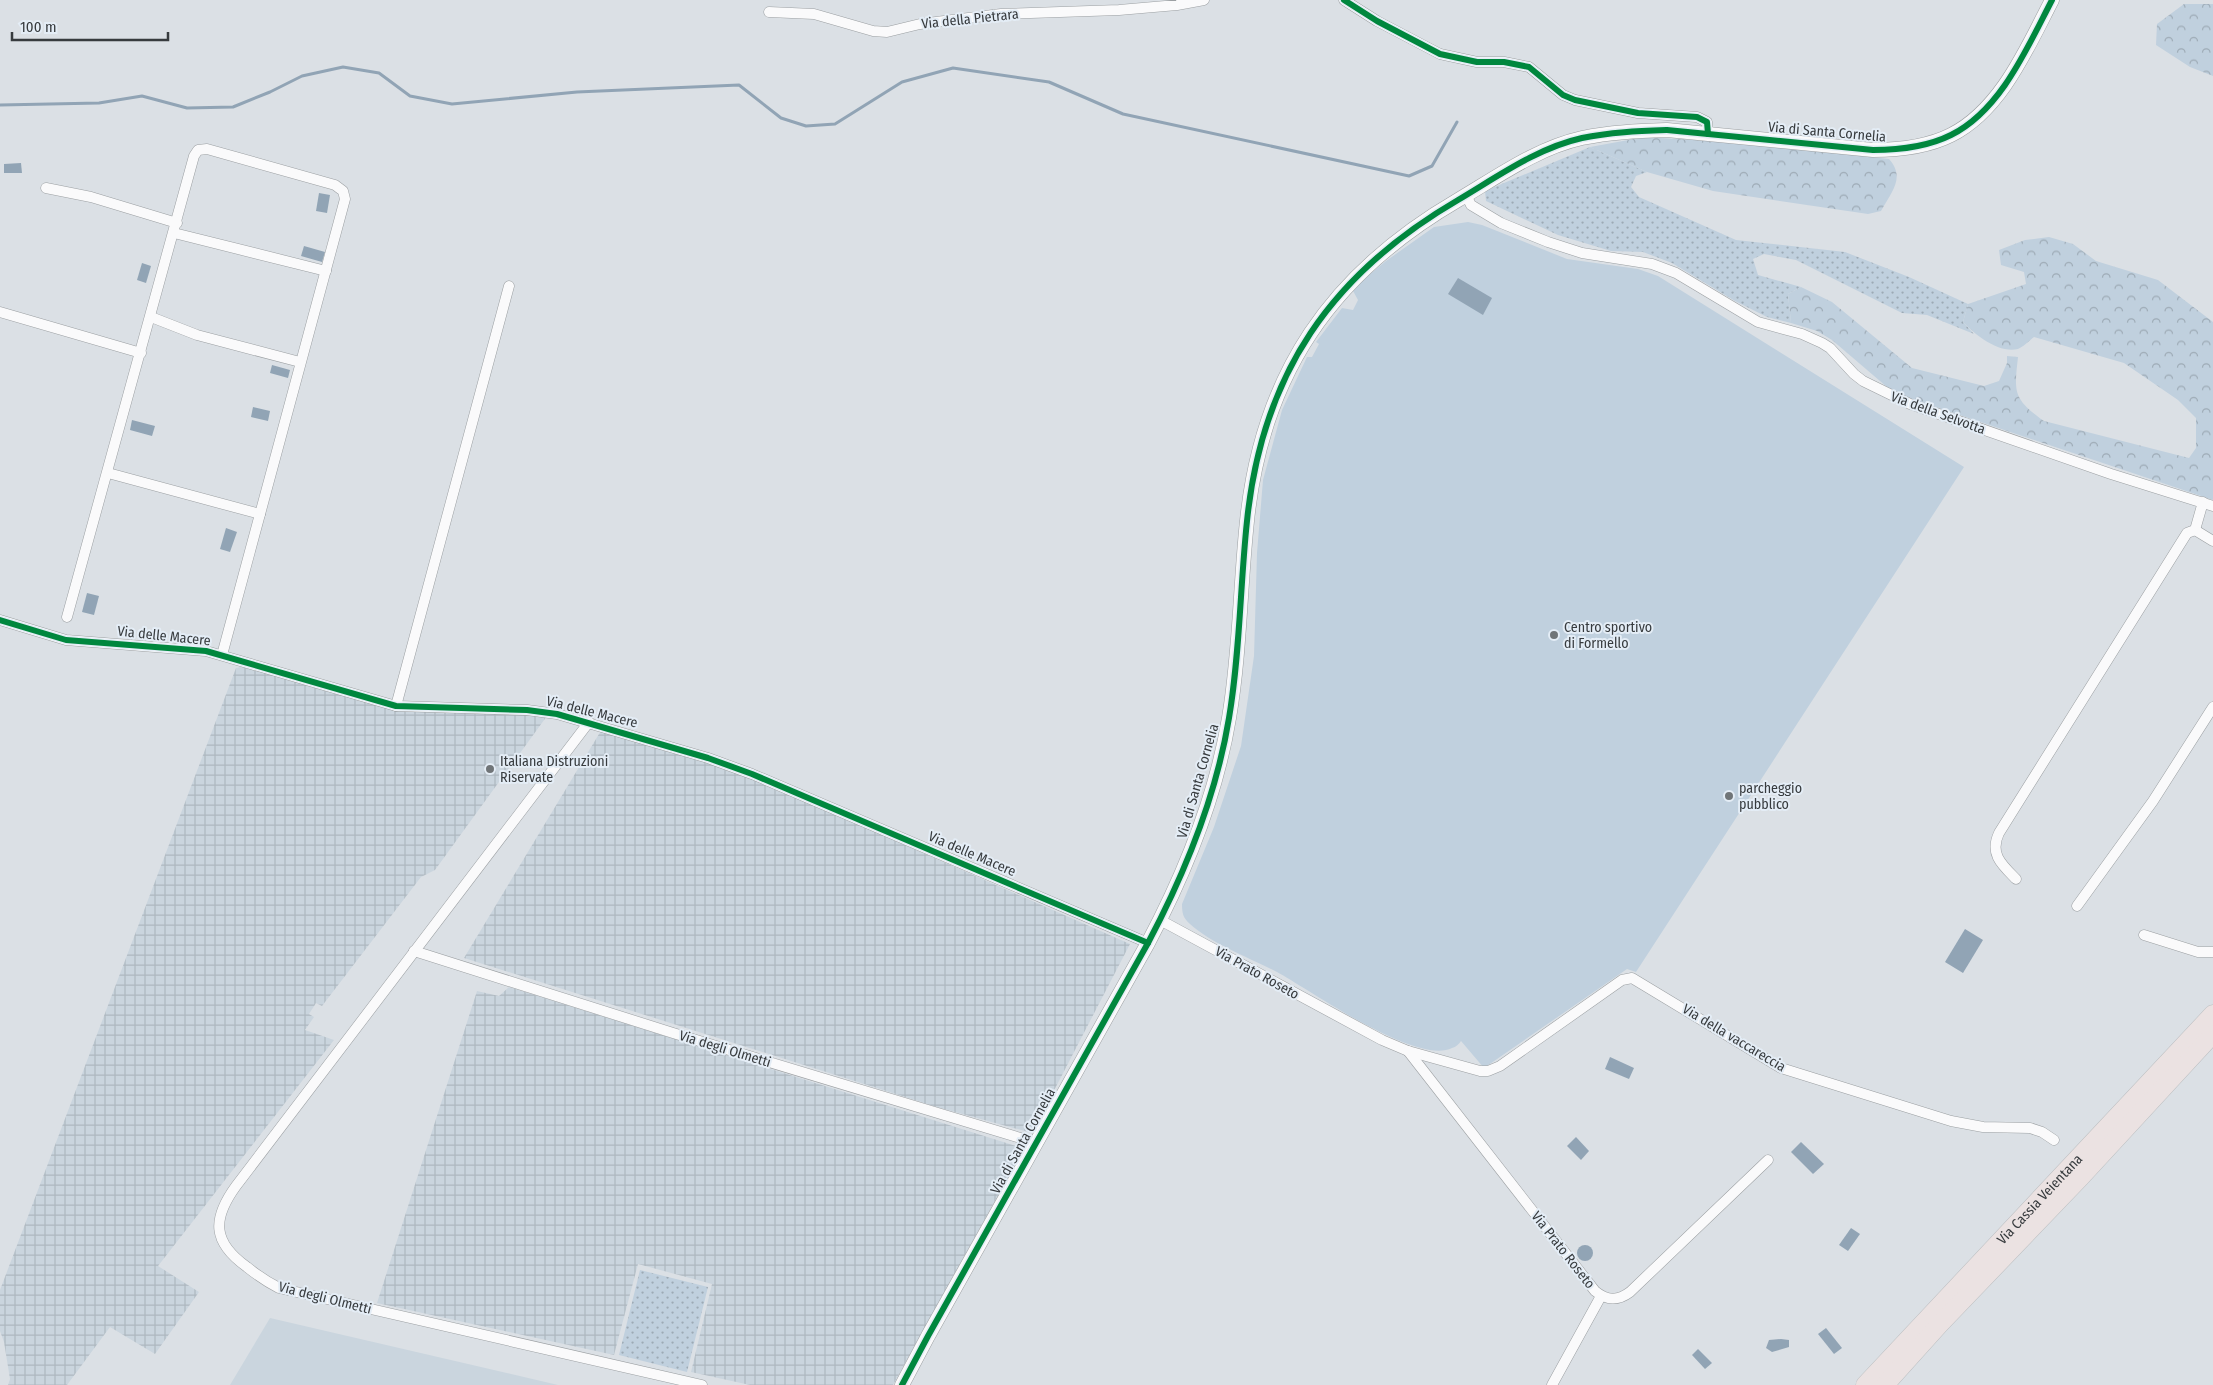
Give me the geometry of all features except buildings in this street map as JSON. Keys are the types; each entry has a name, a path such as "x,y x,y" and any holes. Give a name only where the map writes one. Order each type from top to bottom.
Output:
{"highway":[{"name":"Via Cassia Veientana","path":"1866,1385 2213,1014"},
{"name":"Via Cassia Veientana","path":"1885,1385 2213,1034"}],"street":[{"name":"Via della Pietrara","path":"770,12 814,14 873,31 887,32 920,24 1001,14 1119,10 1177,5 1204,0"},
{"path":"1344,0 1377,21 1440,54 1477,62 1504,62 1529,67 1563,95 1575,100 1638,113 1696,117 1707,122 1708,134"},
{"name":"Via di Santa Cornelia","path":"902,1385 1148,944 1194,841 1213,787 1226,737 1237,659 1250,497 1262,437 1276,398 1302,345 1339,295 1407,234 1466,195 1528,160 1580,139 1659,130 1873,150 1905,148 1949,136 1971,122 1999,91 2022,57 2052,0"},
{"path":"67,617 194,156 200,149 335,185 343,191 345,204 300,362 222,655"},
{"path":"46,188 91,197 175,228 326,271"},
{"name":"Via della Selvotta","path":"1466,195 1471,205 1501,223 1548,242 1582,253 1652,264 1676,273 1758,322 1802,334 1822,343 1830,348 1863,381 1910,404 2111,474 2213,506"},
{"path":"396,706 509,286"},
{"path":"0,312 141,353"},
{"path":"151,317 192,333 300,362"},
{"path":"108,473 260,514"},
{"path":"2016,879 1995,853 1994,845 1999,833 2188,533 2194,530 2202,502"},
{"path":"2194,530 2213,541"},
{"name":"Via delle Macere","path":"0,620 66,640 198,650 222,655 396,706 532,710 589,722 708,758 752,774 1148,944"},
{"path":"2077,906 2153,801 2213,707"},
{"name":"Via degli Olmetti","path":"589,722 226,1200 219,1224 226,1248 240,1262 264,1280 285,1289 702,1385"},
{"name":"Via Prato Roseto","path":"1160,920 1373,1036 1408,1051 1470,1068"},
{"path":"2144,935 2198,952 2213,952"},
{"name":"Via degli Olmetti","path":"414,951 692,1039 1037,1143"},
{"name":"Via della vaccareccia","path":"1470,1068 1484,1071 1500,1066 1622,980 1632,978 1781,1068 1962,1124 1983,1127 2030,1128 2042,1132 2054,1140"},
{"name":"Via Prato Roseto","path":"1408,1051 1595,1291 1601,1296 1618,1299 1630,1292 1768,1160"},
{"path":"1552,1385 1601,1296"}],"shaded area":[{"path":"21,163 22,173 4,173 4,164"},
{"path":"319,193 330,195 327,213 316,211"},
{"path":"304,246 325,252 322,262 301,256"},
{"path":"142,263 151,266 146,283 137,280"},
{"path":"1458,278 1492,298 1483,315 1448,294"},
{"path":"272,365 290,370 288,378 270,373"},
{"path":"253,407 270,411 268,421 251,417"},
{"path":"132,420 155,426 152,436 130,430"},
{"path":"226,528 237,532 230,552 220,549"},
{"path":"87,593 99,596 94,615 82,612"},
{"path":"246,666 388,708 547,716 435,870 421,877 322,1006 316,1003 309,1014 314,1017 305,1030 334,1040 158,1266 199,1292 155,1354 110,1327 67,1385 8,1385 10,1379 4,1342 0,1331 0,1290 236,668"},
{"path":"602,729 735,770 1130,944 1032,1133 937,1107 464,958"},
{"path":"1965,929 1983,940 1963,973 1945,962"},
{"path":"509,987 1016,1146 1023,1150 893,1385 750,1385 691,1372 712,1284 638,1264 614,1355 377,1303 477,991 499,996"},
{"path":"1610,1057 1634,1068 1629,1079 1605,1069"},
{"path":"1576,1137 1589,1151 1581,1160 1567,1146"},
{"path":"1801,1142 1824,1164 1813,1174 1791,1152"},
{"path":"1851,1228 1860,1234 1848,1251 1839,1245"},
{"path":"1585,1245 1591,1247 1593,1253 1591,1259 1585,1261 1579,1259 1577,1253 1579,1247"},
{"path":"270,1318 558,1385 230,1385"},
{"path":"1826,1328 1842,1348 1834,1354 1818,1334"},
{"path":"1769,1340 1789,1340 1789,1347 1772,1352 1766,1348"},
{"path":"1698,1349 1712,1363 1705,1369 1692,1355"}],"green space":[{"path":"2184,4 2213,4 2213,76 2190,67 2156,45 2157,24"},
{"path":"1645,137 1741,143 1889,159 1894,166 1897,179 1881,211 1868,214 1713,191 1647,172 1590,147"},
{"path":"1590,147 1647,172 1636,176 1631,187 1639,197 1736,240 1845,252 1909,277 1968,304 1963,322 1974,334 1927,315 1902,313 1796,260 1764,254 1753,259 1758,275 1801,287 1788,294 1791,323 1767,317 1735,301 1672,263 1643,252 1611,251 1558,235 1486,201 1485,191"},
{"name":"Centro sportivo di Formello","path":"1468,222 1482,225 1567,259 1638,269 1658,276 1964,467 1636,972 1627,969 1484,1068 1461,1041 1453,1048 1436,1051 1390,1037 1364,1024 1277,972 1209,938 1186,920 1182,907 1214,827 1241,746 1254,656 1257,553 1263,480 1282,410 1307,357 1312,357 1319,344 1316,342 1342,308 1353,310 1358,300 1352,289 1386,261 1434,227"},
{"path":"2049,237 2073,244 2096,261 2158,280 2213,322 2213,500 1894,393 1832,340 1817,331 1791,323 1788,294 1801,287 1832,302 1912,368 1984,386 1999,381 2007,363 2007,356 2018,357 2016,387 2018,394 2026,407 2044,421 2189,458 2196,448 2196,418 2178,400 2124,363 2034,337 2018,349 2003,349 1980,337 1963,322 1968,304 2026,284 2024,272 2001,265 1999,250 2025,240"},
{"path":"640,1270 708,1287 687,1372 619,1355"}],"waterway":[{"path":"0,105 99,103 142,96 187,108 233,107 302,76 343,67 379,73 410,96 452,104 577,92 739,85 781,118 806,126 835,124 902,82 953,68 1049,82 1123,114 1409,176 1432,166 1457,122"}],"cycle path":[{"path":"1344,0 1377,21 1440,54 1477,62 1504,62 1529,67 1563,95 1575,100 1638,113 1697,117 1707,122 1708,134"},
{"path":"902,1385 1148,943 1186,862 1216,777 1229,718 1238,645 1247,521 1255,468 1268,419 1287,374 1310,333 1339,295 1374,261 1413,229 1518,164 1549,149 1582,138 1635,131 1667,130 1873,150 1913,147 1942,139 1969,124 1998,94 2022,57 2052,0"},
{"path":"0,620 66,640 206,651 396,706 527,710 557,714 708,758 752,774 1148,943"}],"place":[{"name":"Centro sportivo di Formello","path":"1554,635"},
{"name":"Italiana Distruzioni Riservate","path":"490,769"},
{"name":"parcheggio pubblico","path":"1729,796"}]}
